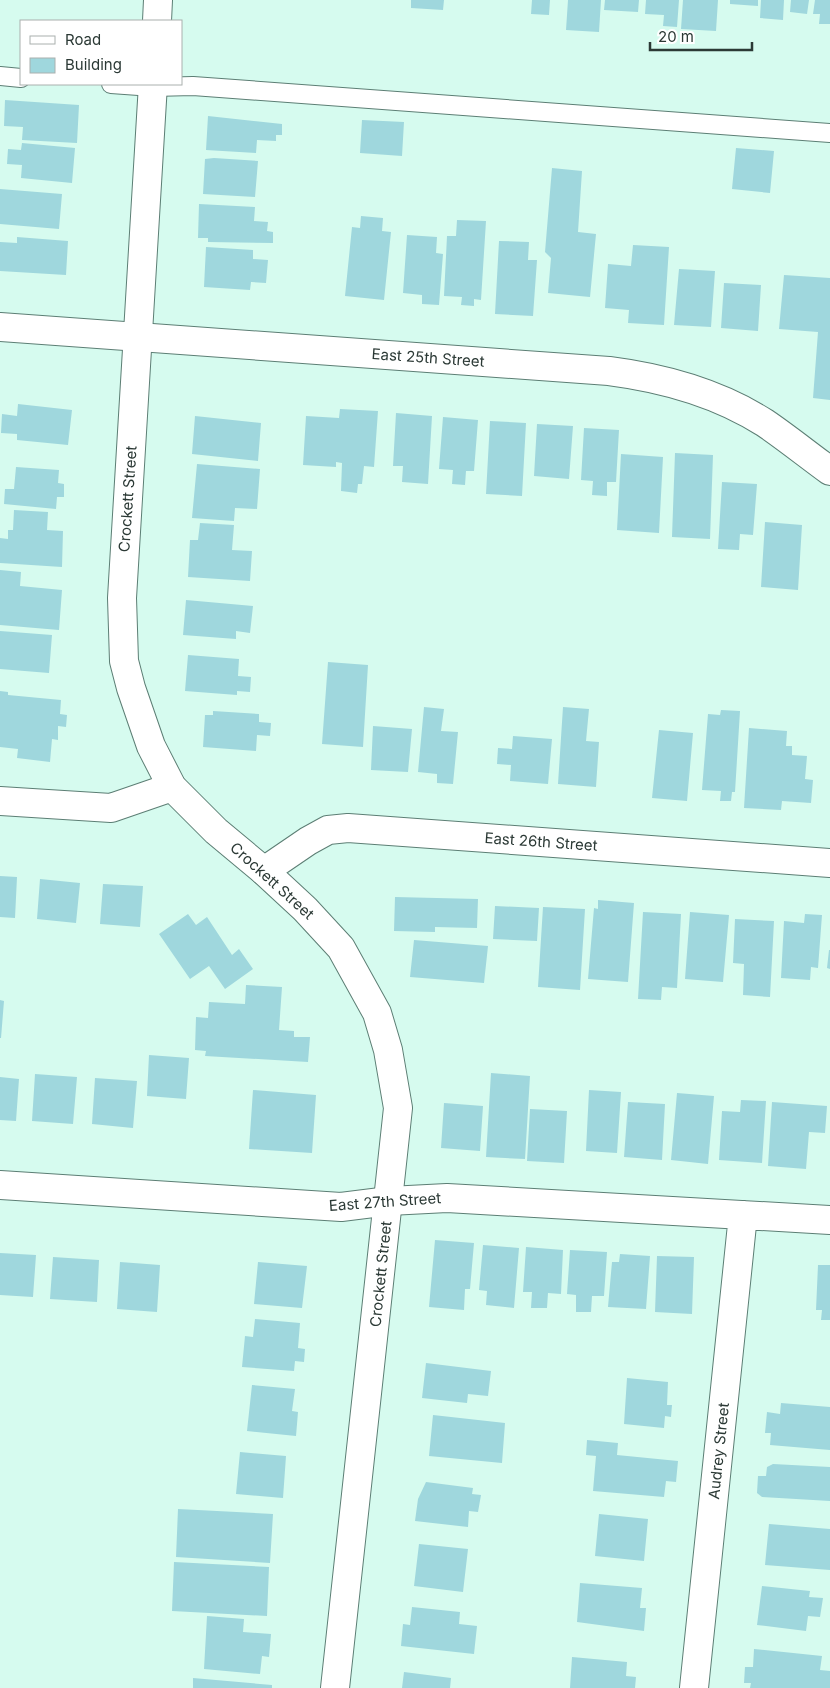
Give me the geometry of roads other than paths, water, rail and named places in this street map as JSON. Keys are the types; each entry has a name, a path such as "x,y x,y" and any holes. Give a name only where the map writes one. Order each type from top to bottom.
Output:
{"street":[{"path":"157,20 158,0"},
{"name":"Crockett Street","path":"153,85 122,598 124,662 142,723 172,787 216,831 264,871 342,948 377,1014 388,1050 398,1108 335,1688"},
{"name":"East 25th Street","path":"0,327 600,370 643,375 672,382 741,410 764,423 830,471"},
{"path":"0,801 111,808 172,787"},
{"name":"East 26th Street","path":"264,871 308,841 328,830 348,828 830,863"},
{"name":"East 27th Street","path":"0,1185 341,1207 389,1201 447,1198 830,1220"},
{"name":"Audrey Street","path":"694,1688 743,1215"}],"lane":[{"path":"0,76 20,78"},
{"path":"153,85 193,86 830,133"}]}
